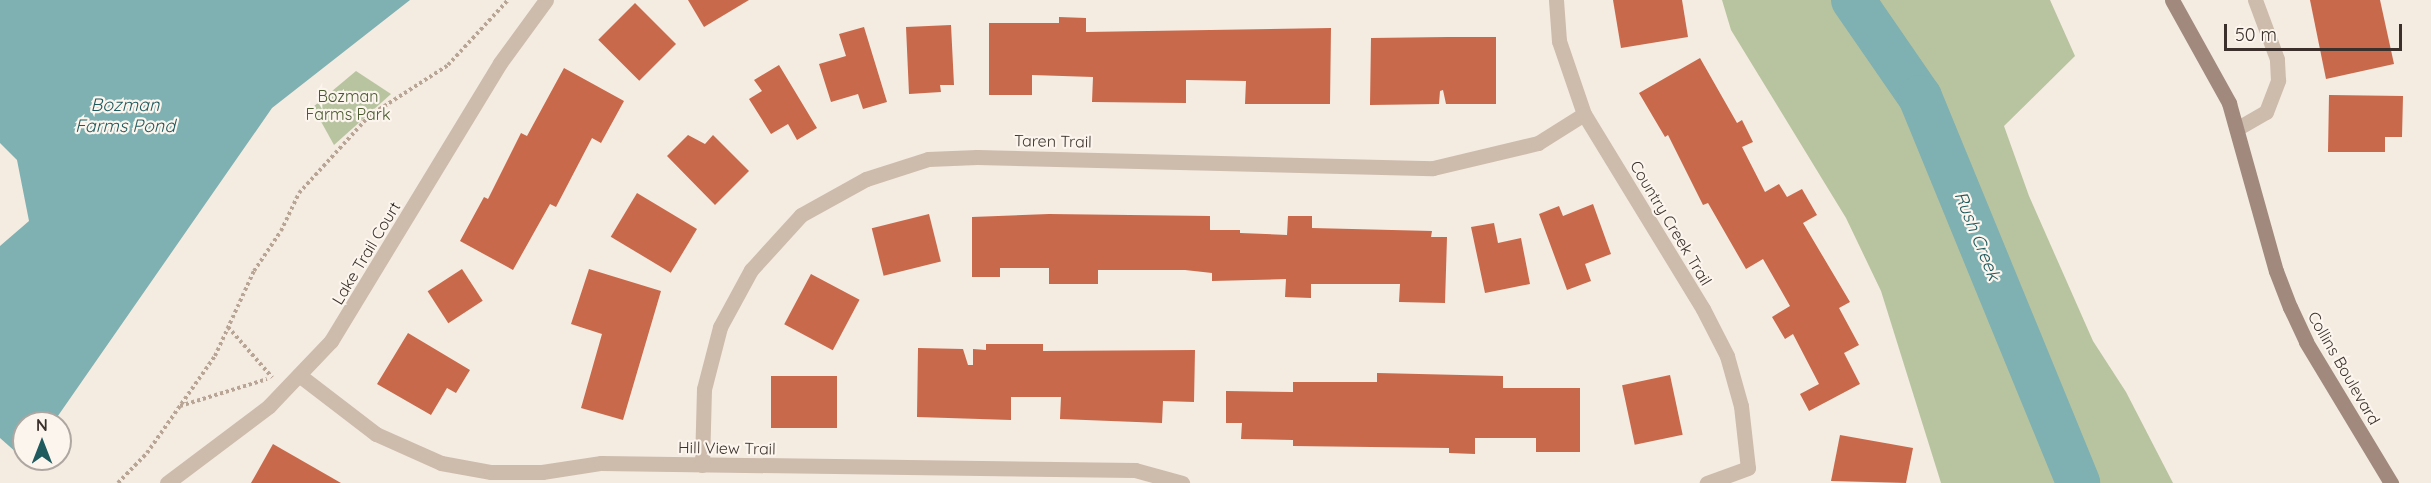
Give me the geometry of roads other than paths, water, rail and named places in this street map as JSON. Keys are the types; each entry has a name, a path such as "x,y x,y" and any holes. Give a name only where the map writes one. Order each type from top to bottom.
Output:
{"street":[{"name":"Lake Trail Court","path":"167,483 268,406 331,341 362,297 500,63 546,0"},
{"name":"Country Creek Trail","path":"1556,0 1559,41 1584,114 1727,356 1741,406 1748,468 1707,483"},
{"name":"Collins Boulevard","path":"2172,0 2217,78 2238,128 2263,227 2290,307 2306,342 2391,483"},
{"path":"2238,128 2266,112 2278,80 2277,59 2255,0"},
{"name":"Taren Trail","path":"702,465 704,389 720,327 751,270 801,215 866,179 928,159 977,157 1433,168 1538,143 1584,114"},
{"name":"Hill View Trail","path":"299,375 376,434 441,463 491,472 542,472 601,463 1135,470 1182,483"}],"water":[{"name":"Bozman Farms Pond","path":"0,0 410,0 272,108 61,411 12,411 12,449 0,438 0,246 29,221 17,160 0,143"}],"waterway":[{"name":"Rush Creek","path":"1853,0 1920,97 2078,483"}],"park label":[{"name":"Bozman Farms Park","path":"348,105"}]}
